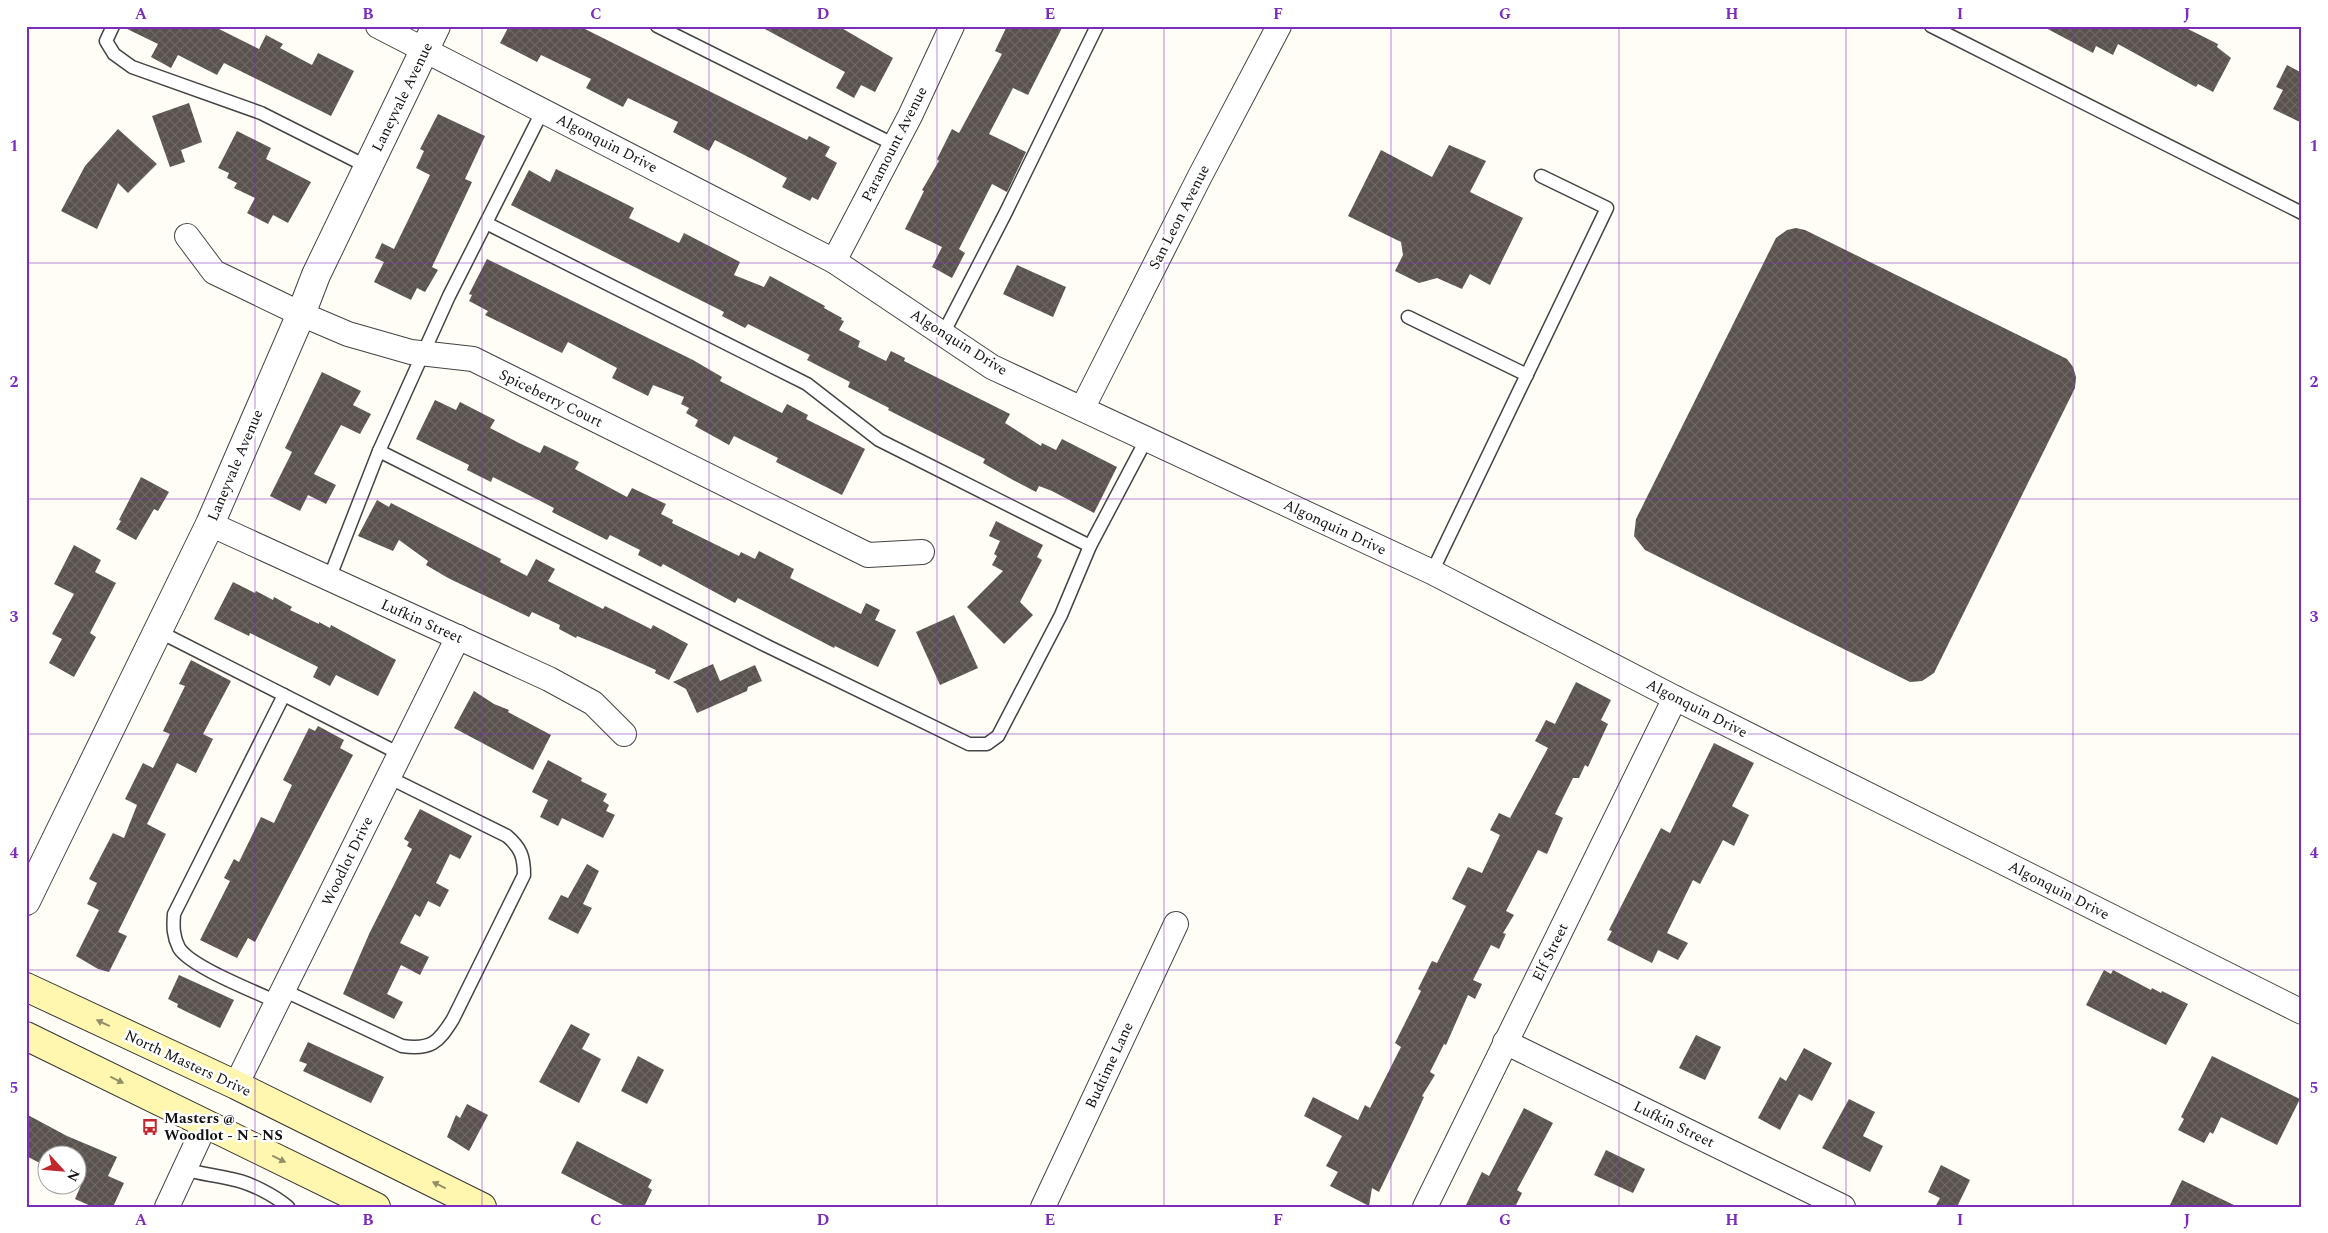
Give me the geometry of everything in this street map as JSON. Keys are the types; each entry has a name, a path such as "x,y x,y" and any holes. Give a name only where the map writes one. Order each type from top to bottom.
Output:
{"main road":[{"name":"North Masters Drive","path":"26,987 236,1085 482,1207"},
{"path":"26,1036 376,1207"}],"street":[{"name":"Algonquin Drive","path":"378,26 431,38 542,110 834,261 992,366 1146,440 1432,572 1676,698 2302,1012"},
{"name":"San Leon Avenue","path":"1082,409 1200,176 1279,26"},
{"name":"Paramount Avenue","path":"834,261 894,145 943,29"},
{"name":"Laneyvale Avenue","path":"26,901 210,524 316,275 431,38"},
{"name":"Spiceberry Court","path":"187,236 214,272 301,314 348,334 411,352 473,359 868,555 922,552"},
{"name":"Lufkin Street","path":"210,524 549,679 594,703 624,734"},
{"name":"Woodlot Drive","path":"236,1085 458,637"},
{"name":"Elf Street","path":"1425,1207 1676,698"},
{"name":"Budtime Lane","path":"1043,1207 1176,924"},
{"name":"Lufkin Street","path":"1505,1042 1843,1207"},
{"path":"167,1207 206,1123"}],"lane":[{"path":"113,26 106,41 114,54 132,67 261,113 368,168"},
{"path":"657,26 894,145"},
{"path":"943,334 1005,214 1097,26"},
{"path":"1931,26 2302,213"},
{"path":"329,579 379,451 423,353 542,110"},
{"path":"1432,572 1608,208 1541,176"},
{"path":"486,223 807,384 879,440 1090,546"},
{"path":"1408,317 1527,375"},
{"path":"379,451 760,643 969,744 986,744 998,736 1061,616 1090,546 1146,440"},
{"path":"158,631 400,754"},
{"path":"284,695 174,914 172,931 180,948 191,961 402,1046 421,1049 434,1044 442,1035 524,876 524,860 518,846 507,836 388,777"},
{"path":"184,1169 205,1176 232,1179 253,1187 288,1207"}],"building":[{"path":"121,26 213,26 259,49 266,35 283,44 280,48 312,65 318,53 354,71 331,116 224,63 217,75 178,55 171,68 151,57 158,44"},
{"path":"509,26 579,26 807,140 809,136 830,147 825,156 837,163 818,200 812,197 810,201 782,187 787,178 715,140 709,151 673,132 678,122 628,98 623,107 586,88 591,79 541,55 537,62 500,43"},
{"path":"759,26 838,26 893,58 875,92 861,85 854,98 836,88 845,72"},
{"path":"1007,26 1063,26 1028,95 1013,88 989,134 1026,152 1007,192 992,184 959,249 965,253 952,278 932,267 942,247 905,229 924,191 922,190 939,161 937,159 952,129 959,133 1002,54 995,51"},
{"path":"2042,26 2182,26 2218,44 2217,47 2231,58 2213,92 2198,84 2196,87 2118,44 2113,55 2096,46 2093,53"},
{"path":"2287,65 2302,73 2302,123 2273,109 2283,90 2276,87"},
{"path":"189,103 202,142 181,150 185,162 170,167 152,116"},
{"path":"438,114 485,136 465,179 472,182 432,267 438,270 425,292 417,288 411,300 374,282 384,262 375,258 382,243 394,249 430,175 416,168 424,151 420,149"},
{"path":"118,129 157,164 128,193 118,183 97,229 61,211 85,166"},
{"path":"237,131 271,148 266,159 311,182 288,223 273,215 268,224 247,213 255,198 234,188 237,183 227,178 229,173 218,168"},
{"path":"1449,145 1486,161 1470,192 1523,218 1490,285 1470,274 1462,289 1437,278 1419,283 1395,271 1403,255 1401,242 1348,216 1381,150 1432,177"},
{"path":"556,169 634,208 629,218 679,243 684,233 740,262 734,275 764,287 770,276 825,306 824,308 842,318 841,320 844,321 839,330 860,341 858,347 886,361 891,351 905,358 904,361 1010,414 1005,423 1041,446 1042,443 1056,450 1062,439 1117,467 1094,513 1052,491 1039,486 1036,492 1013,480 983,463 985,459 888,410 889,408 848,387 850,382 807,360 810,355 748,324 745,328 722,316 724,312 511,205 529,170 550,182"},
{"path":"1796,228 1805,230 2067,359 2073,367 2076,377 2075,388 1934,673 1922,681 1910,682 1645,550 1634,536 1636,519 1776,238 1787,230"},
{"path":"487,259 693,360 722,377 720,381 782,413 787,404 808,415 806,419 865,449 842,495 776,462 778,458 734,436 729,445 695,426 698,420 686,413 689,408 681,404 684,397 653,385 648,396 612,378 617,368 568,342 562,353 485,315 488,311 469,301 472,295 469,294"},
{"path":"1017,265 1066,287 1053,317 1003,294"},
{"path":"322,372 361,391 353,405 371,414 360,434 341,425 314,474 336,485 326,504 308,495 300,511 270,496 292,452 285,448"},
{"path":"435,400 456,410 460,402 495,420 490,428 519,443 540,453 544,445 579,462 575,469 627,497 632,488 666,504 661,514 673,520 672,523 739,556 741,552 755,559 759,551 794,569 790,578 861,614 866,603 880,610 875,620 896,630 878,667 835,646 834,648 738,598 735,603 663,564 661,567 638,555 640,550 610,535 607,540 552,512 554,508 493,477 491,482 467,470 469,465 416,439"},
{"path":"141,477 169,492 158,511 154,509 136,540 116,529"},
{"path":"377,500 389,507 391,503 501,559 500,562 527,576 536,559 555,569 548,581 603,609 605,606 651,629 653,625 688,644 669,680 655,673 656,670 577,636 576,638 559,629 560,625 532,612 529,617 448,578 426,565 428,561 399,540 393,551 358,536"},
{"path":"996,521 1043,545 1037,557 1042,560 1020,602 1033,615 1004,644 967,607 1003,571 992,565 997,556 994,554 1000,541 989,536"},
{"path":"74,545 101,560 95,572 116,583 90,633 96,637 74,677 49,663 62,639 52,634 74,594 54,584"},
{"path":"233,582 273,600 274,597 292,607 290,610 319,624 319,622 330,628 331,625 396,660 378,696 336,675 330,686 313,677 318,667 250,633 249,636 214,619"},
{"path":"954,615 978,668 940,685 916,632"},
{"path":"191,660 231,681 203,734 213,739 196,773 177,763 147,824 166,834 118,932 127,936 109,972 98,969 76,956 99,910 87,904 97,883 89,879 113,833 124,838 137,805 125,799 143,763 153,768 170,734 163,731 185,686 179,684"},
{"path":"713,664 720,681 755,665 762,681 748,687 747,691 697,713 686,689 673,682"},
{"path":"1576,682 1611,700 1601,720 1608,724 1588,767 1585,765 1579,778 1573,778 1555,814 1563,818 1547,854 1538,850 1506,911 1514,915 1503,933 1506,934 1499,949 1491,945 1473,980 1482,984 1475,999 1468,995 1446,1045 1444,1044 1430,1072 1435,1075 1422,1096 1424,1097 1379,1192 1372,1188 1369,1206 1330,1186 1338,1172 1326,1166 1342,1136 1304,1116 1313,1097 1358,1120 1365,1105 1370,1108 1401,1047 1395,1043 1421,991 1418,989 1432,961 1437,963 1466,906 1452,899 1468,867 1482,873 1500,835 1490,830 1499,813 1510,818 1548,748 1535,741 1546,720 1555,724"},
{"path":"474,691 551,735 533,770 454,728"},
{"path":"318,726 344,740 340,748 353,755 255,942 248,938 237,958 200,940 230,881 224,878 234,859 239,862 261,817 274,823 292,785 283,780 309,728 315,731"},
{"path":"1714,743 1754,763 1732,806 1749,815 1734,846 1723,840 1700,884 1693,880 1667,933 1688,943 1678,960 1658,950 1652,963 1607,940 1612,931 1609,930 1661,828 1670,833"},
{"path":"548,760 582,778 581,781 607,794 603,801 609,805 606,811 615,815 603,838 562,818 558,826 540,817 548,800 532,792"},
{"path":"420,809 472,836 460,859 450,854 436,883 449,890 440,907 428,901 420,917 415,914 400,943 429,957 420,975 401,965 387,994 403,1002 394,1019 343,994 370,932 412,849 407,846 409,842 404,839"},
{"path":"587,864 599,871 583,904 592,908 578,934 548,919 561,895 568,898"},
{"path":"2104,970 2111,974 2113,970 2151,990 2152,988 2161,993 2162,991 2188,1004 2166,1045 2086,1005"},
{"path":"179,975 234,1000 220,1028 177,1007 178,1004 168,999"},
{"path":"571,1024 590,1034 582,1049 601,1059 579,1103 539,1082"},
{"path":"1696,1035 1721,1047 1705,1080 1679,1068"},
{"path":"308,1042 384,1077 371,1103 303,1071 307,1064 299,1061"},
{"path":"1804,1048 1832,1063 1812,1101 1799,1094 1780,1130 1758,1118 1780,1077 1786,1081"},
{"path":"638,1056 664,1070 647,1104 621,1091"},
{"path":"2212,1056 2300,1099 2277,1145 2221,1117 2213,1134 2210,1132 2204,1143 2178,1130 2184,1119 2181,1117"},
{"path":"1849,1099 1875,1112 1863,1136 1883,1146 1870,1172 1822,1148"},
{"path":"467,1104 488,1115 469,1151 447,1137 456,1115 460,1118"},
{"path":"1524,1108 1553,1123 1517,1190 1522,1193 1515,1207 1465,1207 1482,1172 1489,1176"},
{"path":"26,1114 67,1136 117,1157 108,1176 124,1183 113,1207 93,1207 75,1199 76,1196 88,1196 88,1146 38,1146 38,1162 26,1156"},
{"path":"577,1141 652,1180 648,1187 652,1190 644,1207 627,1207 561,1173"},
{"path":"1606,1150 1645,1169 1633,1193 1594,1175"},
{"path":"1941,1165 1970,1180 1957,1207 1935,1207 1940,1198 1928,1192"},
{"path":"2182,1180 2238,1207 2169,1207"}],"place":[{"name":"Masters @ Woodlot - N - NS","path":"150,1127"}]}
